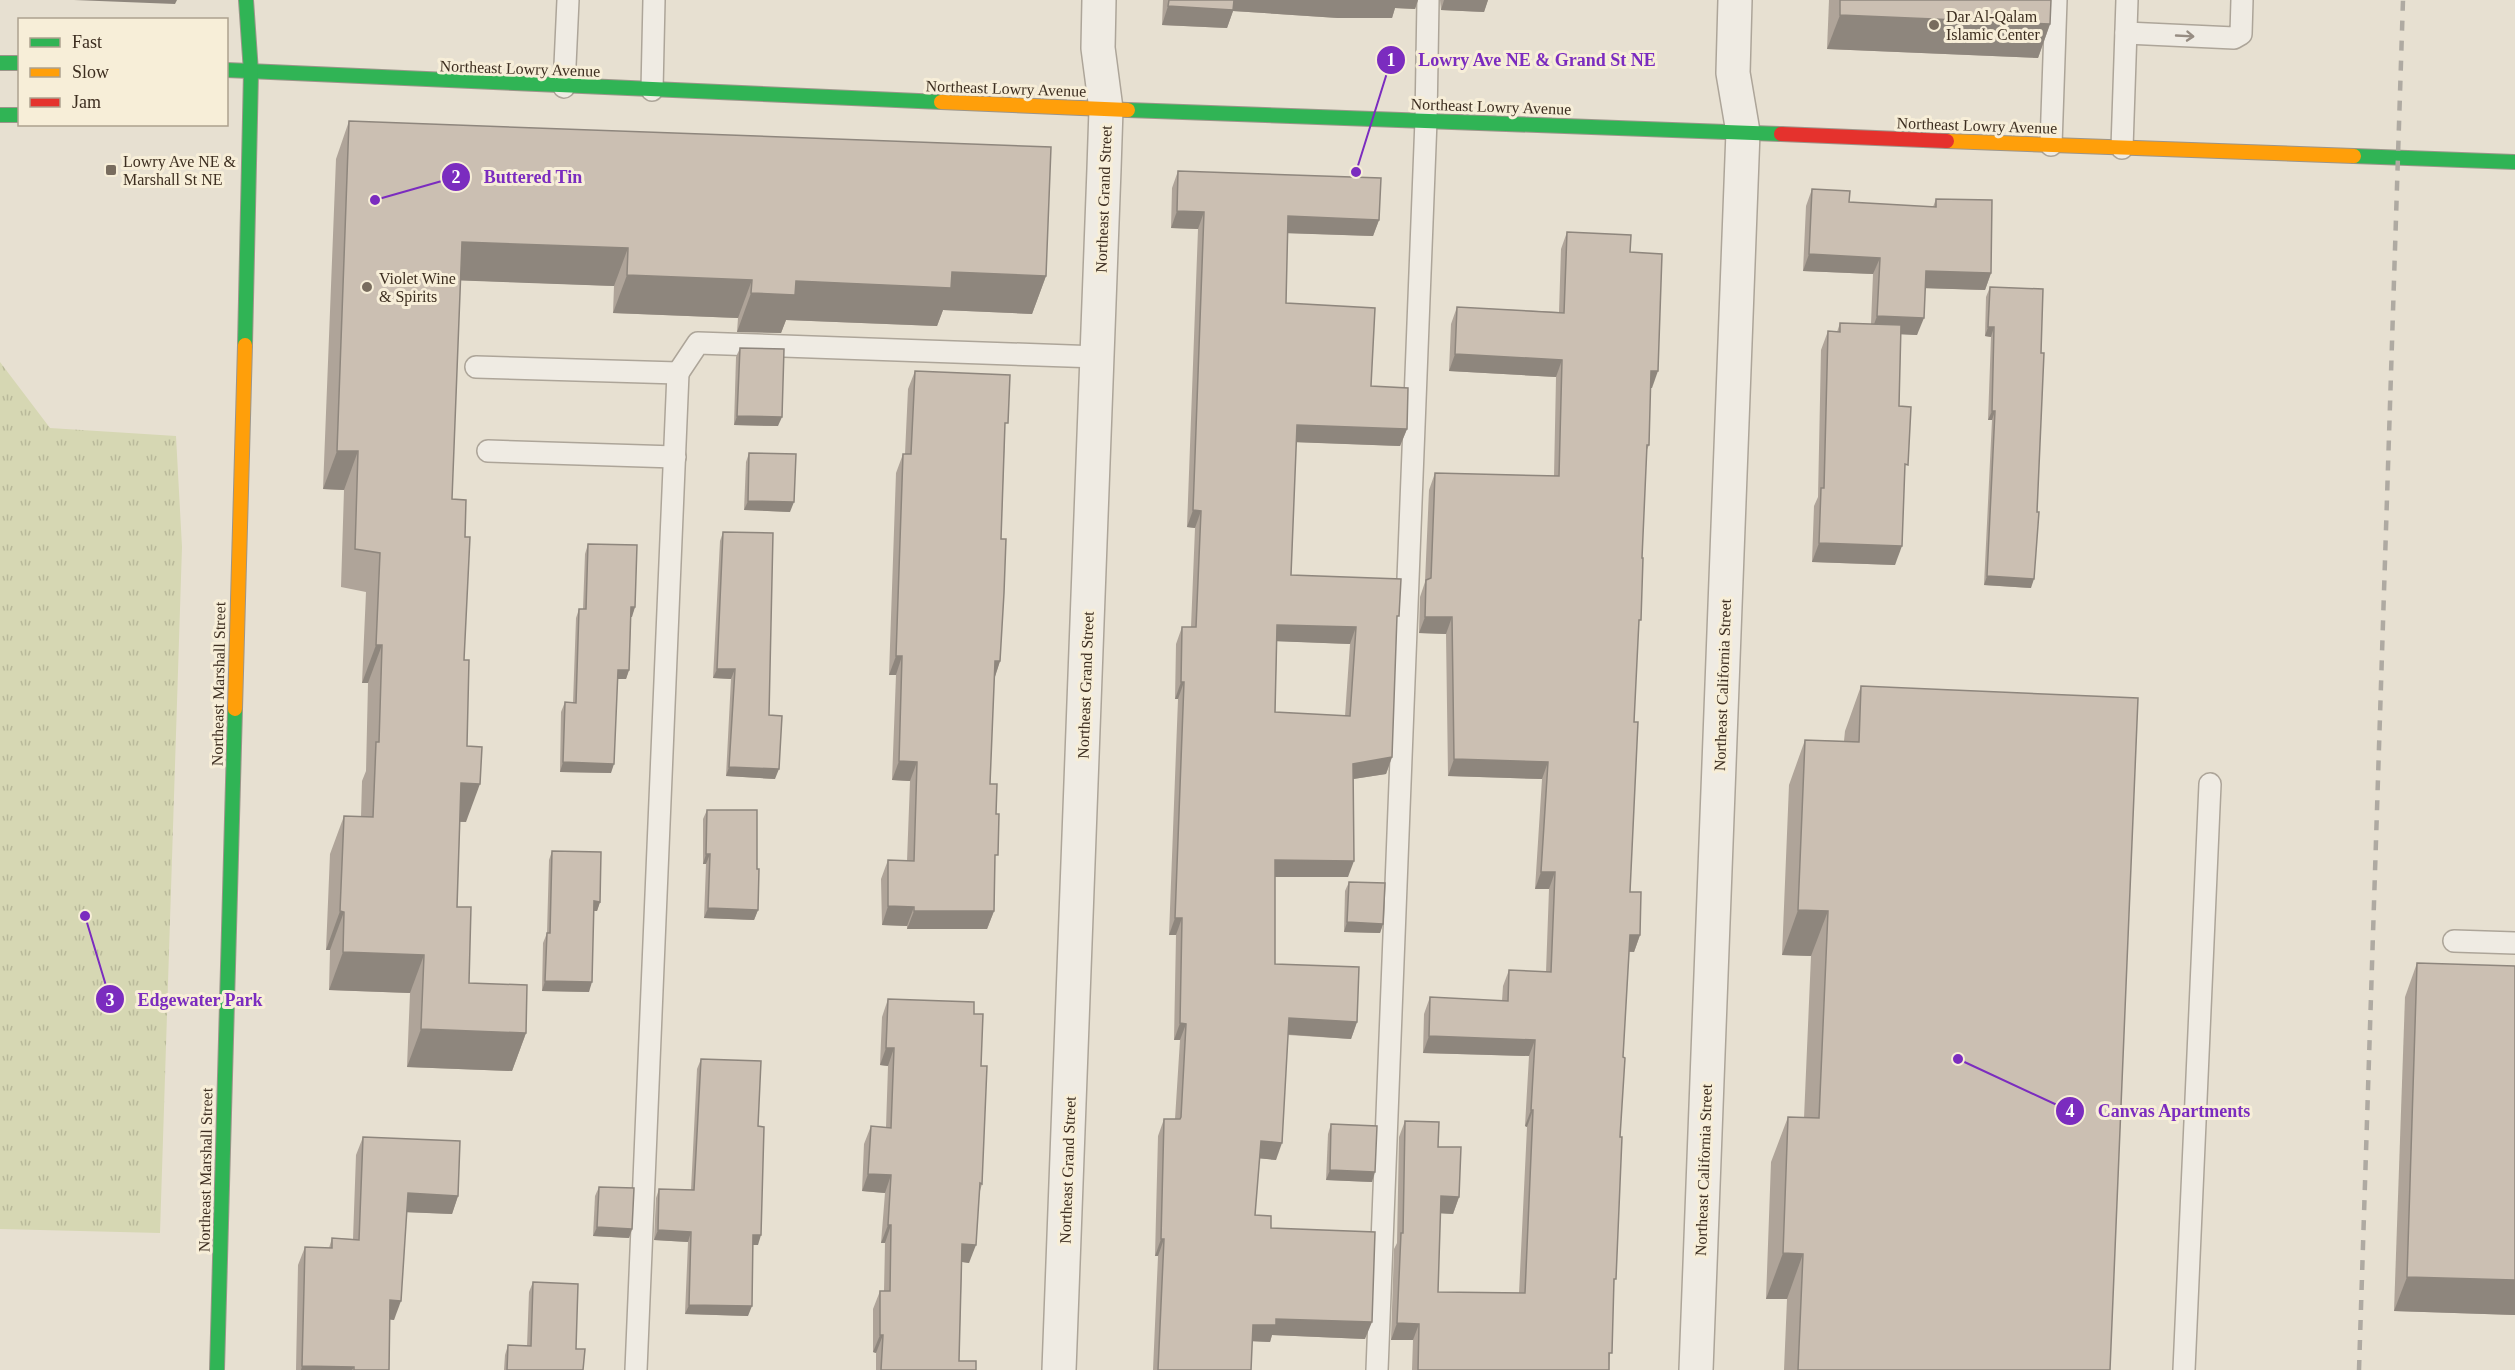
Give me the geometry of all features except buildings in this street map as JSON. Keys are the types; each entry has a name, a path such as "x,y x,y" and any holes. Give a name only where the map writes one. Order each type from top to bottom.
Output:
{"main road":[{"name":"Northeast Marshall Street","path":"217,1370 251,72 246,0"},
{"path":"0,63 18,63"},
{"name":"Northeast Lowry Avenue","path":"228,70 564,87 1106,109 2515,162"},
{"name":"Northeast Lowry Avenue","path":"228,82 251,72"},
{"path":"0,115 18,115"}],"street":[{"name":"Northeast Grand Street","path":"1059,1370 1106,109 1098,48 1100,0"},
{"name":"Northeast California Street","path":"1696,1370 1743,132 1733,73 1735,0"}],"lane":[{"path":"564,87 568,0"},
{"path":"652,90 654,0"},
{"path":"1377,1370 1426,120 1428,0"},
{"path":"2051,145 2056,0"},
{"path":"2122,148 2127,0"},
{"path":"2126,33 2234,39 2241,33 2242,0"},
{"path":"636,1370 678,373 698,343 1098,357"},
{"path":"476,367 678,373"},
{"path":"488,451 675,457"},
{"path":"2184,1370 2210,784"},
{"path":"2454,941 2515,943"}],"green space":[{"path":"0,362 50,428 176,436 182,547 160,1233 0,1229"}],"railway":[{"path":"2359,1370 2403,0"}],"traffic: fast":[{"path":"245,345 251,72 246,0"},
{"path":"0,63 18,63"},
{"path":"228,70 941,102"},
{"path":"1128,110 1781,134"},
{"path":"0,115 18,115"},
{"path":"2354,156 2515,162"},
{"path":"217,1370 235,709"}],"traffic: slow":[{"path":"941,102 1128,110"},
{"path":"1947,141 2354,156"},
{"path":"235,709 245,345"}],"traffic: jam":[{"path":"1781,134 1947,141"}],"place":[{"name":"Dar Al-Qalam Islamic Center","path":"1934,25"},
{"name":"Lowry Ave NE & Marshall St NE","path":"111,170"},
{"name":"Lowry Ave NE & Grand St NE","path":"1356,172"},
{"name":"Buttered Tin","path":"375,200"},
{"name":"Violet Wine & Spirits","path":"367,287"},
{"name":"Edgewater Park","path":"85,916"},
{"name":"Canvas Apartments","path":"1958,1059"}]}
